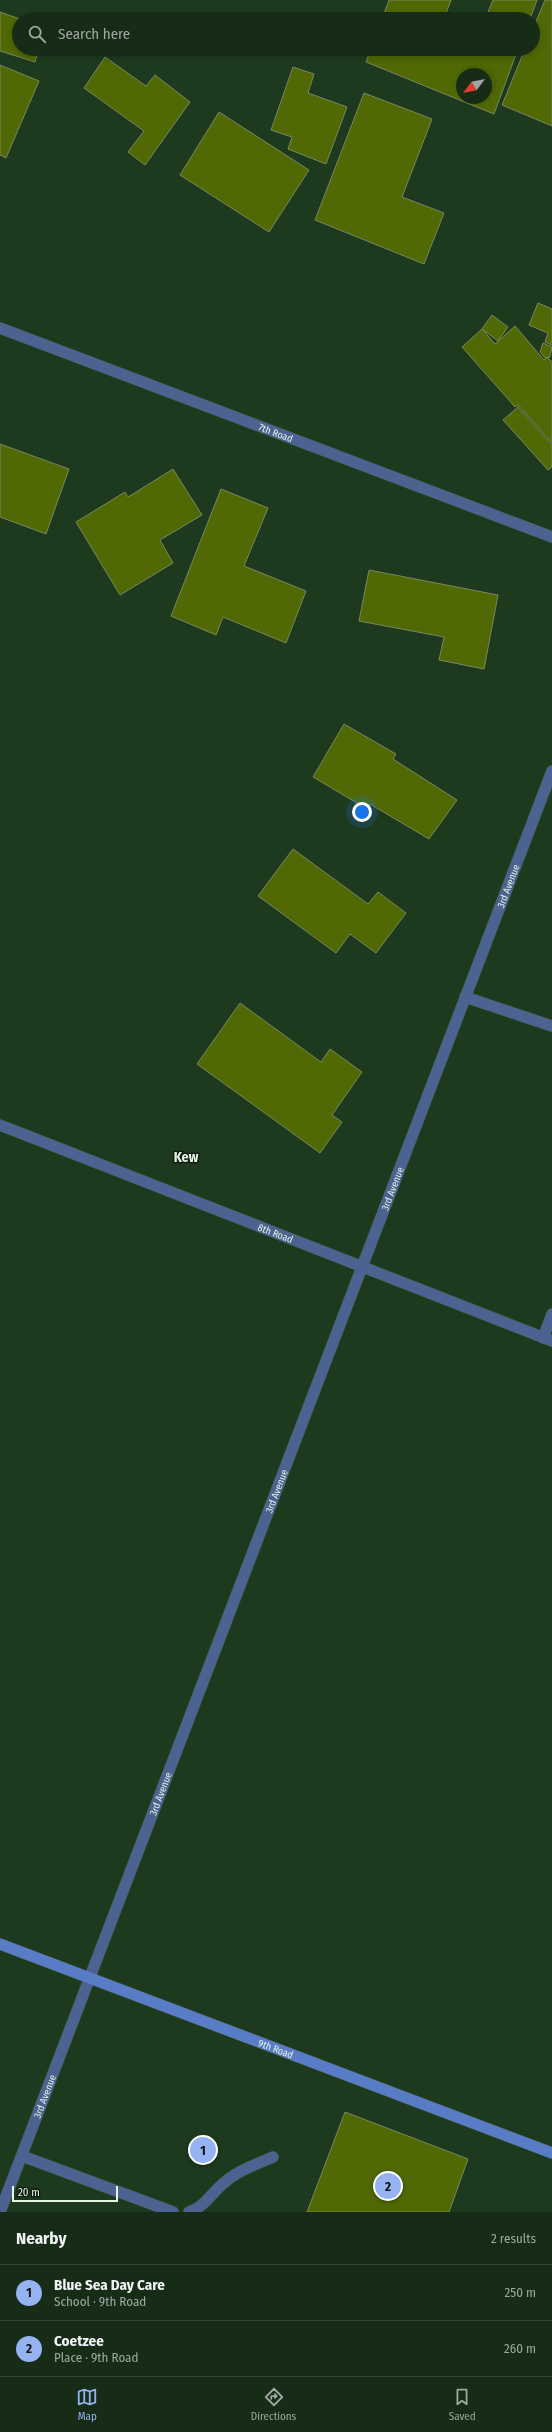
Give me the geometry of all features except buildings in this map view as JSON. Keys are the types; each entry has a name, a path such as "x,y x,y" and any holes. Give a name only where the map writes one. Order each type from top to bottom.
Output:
{"main road":[{"name":"9th Road","path":"0,1944 90,1980 552,2153"}],"street":[{"name":"7th Road","path":"0,328 552,537"},
{"name":"3rd Avenue","path":"0,2212 552,771"},
{"path":"465,997 552,1026"},
{"name":"8th Road","path":"0,1125 547,1340"},
{"path":"547,1340 552,1314"},
{"path":"22,2156 173,2212"},
{"path":"189,2212 206,2202 225,2182 242,2171 274,2157"}],"place":[{"name":"Blue Sea Day Care","path":"203,2150"},
{"name":"Coetzee","path":"388,2186"}],"district":[{"name":"Kew","path":"186,1157"}]}
